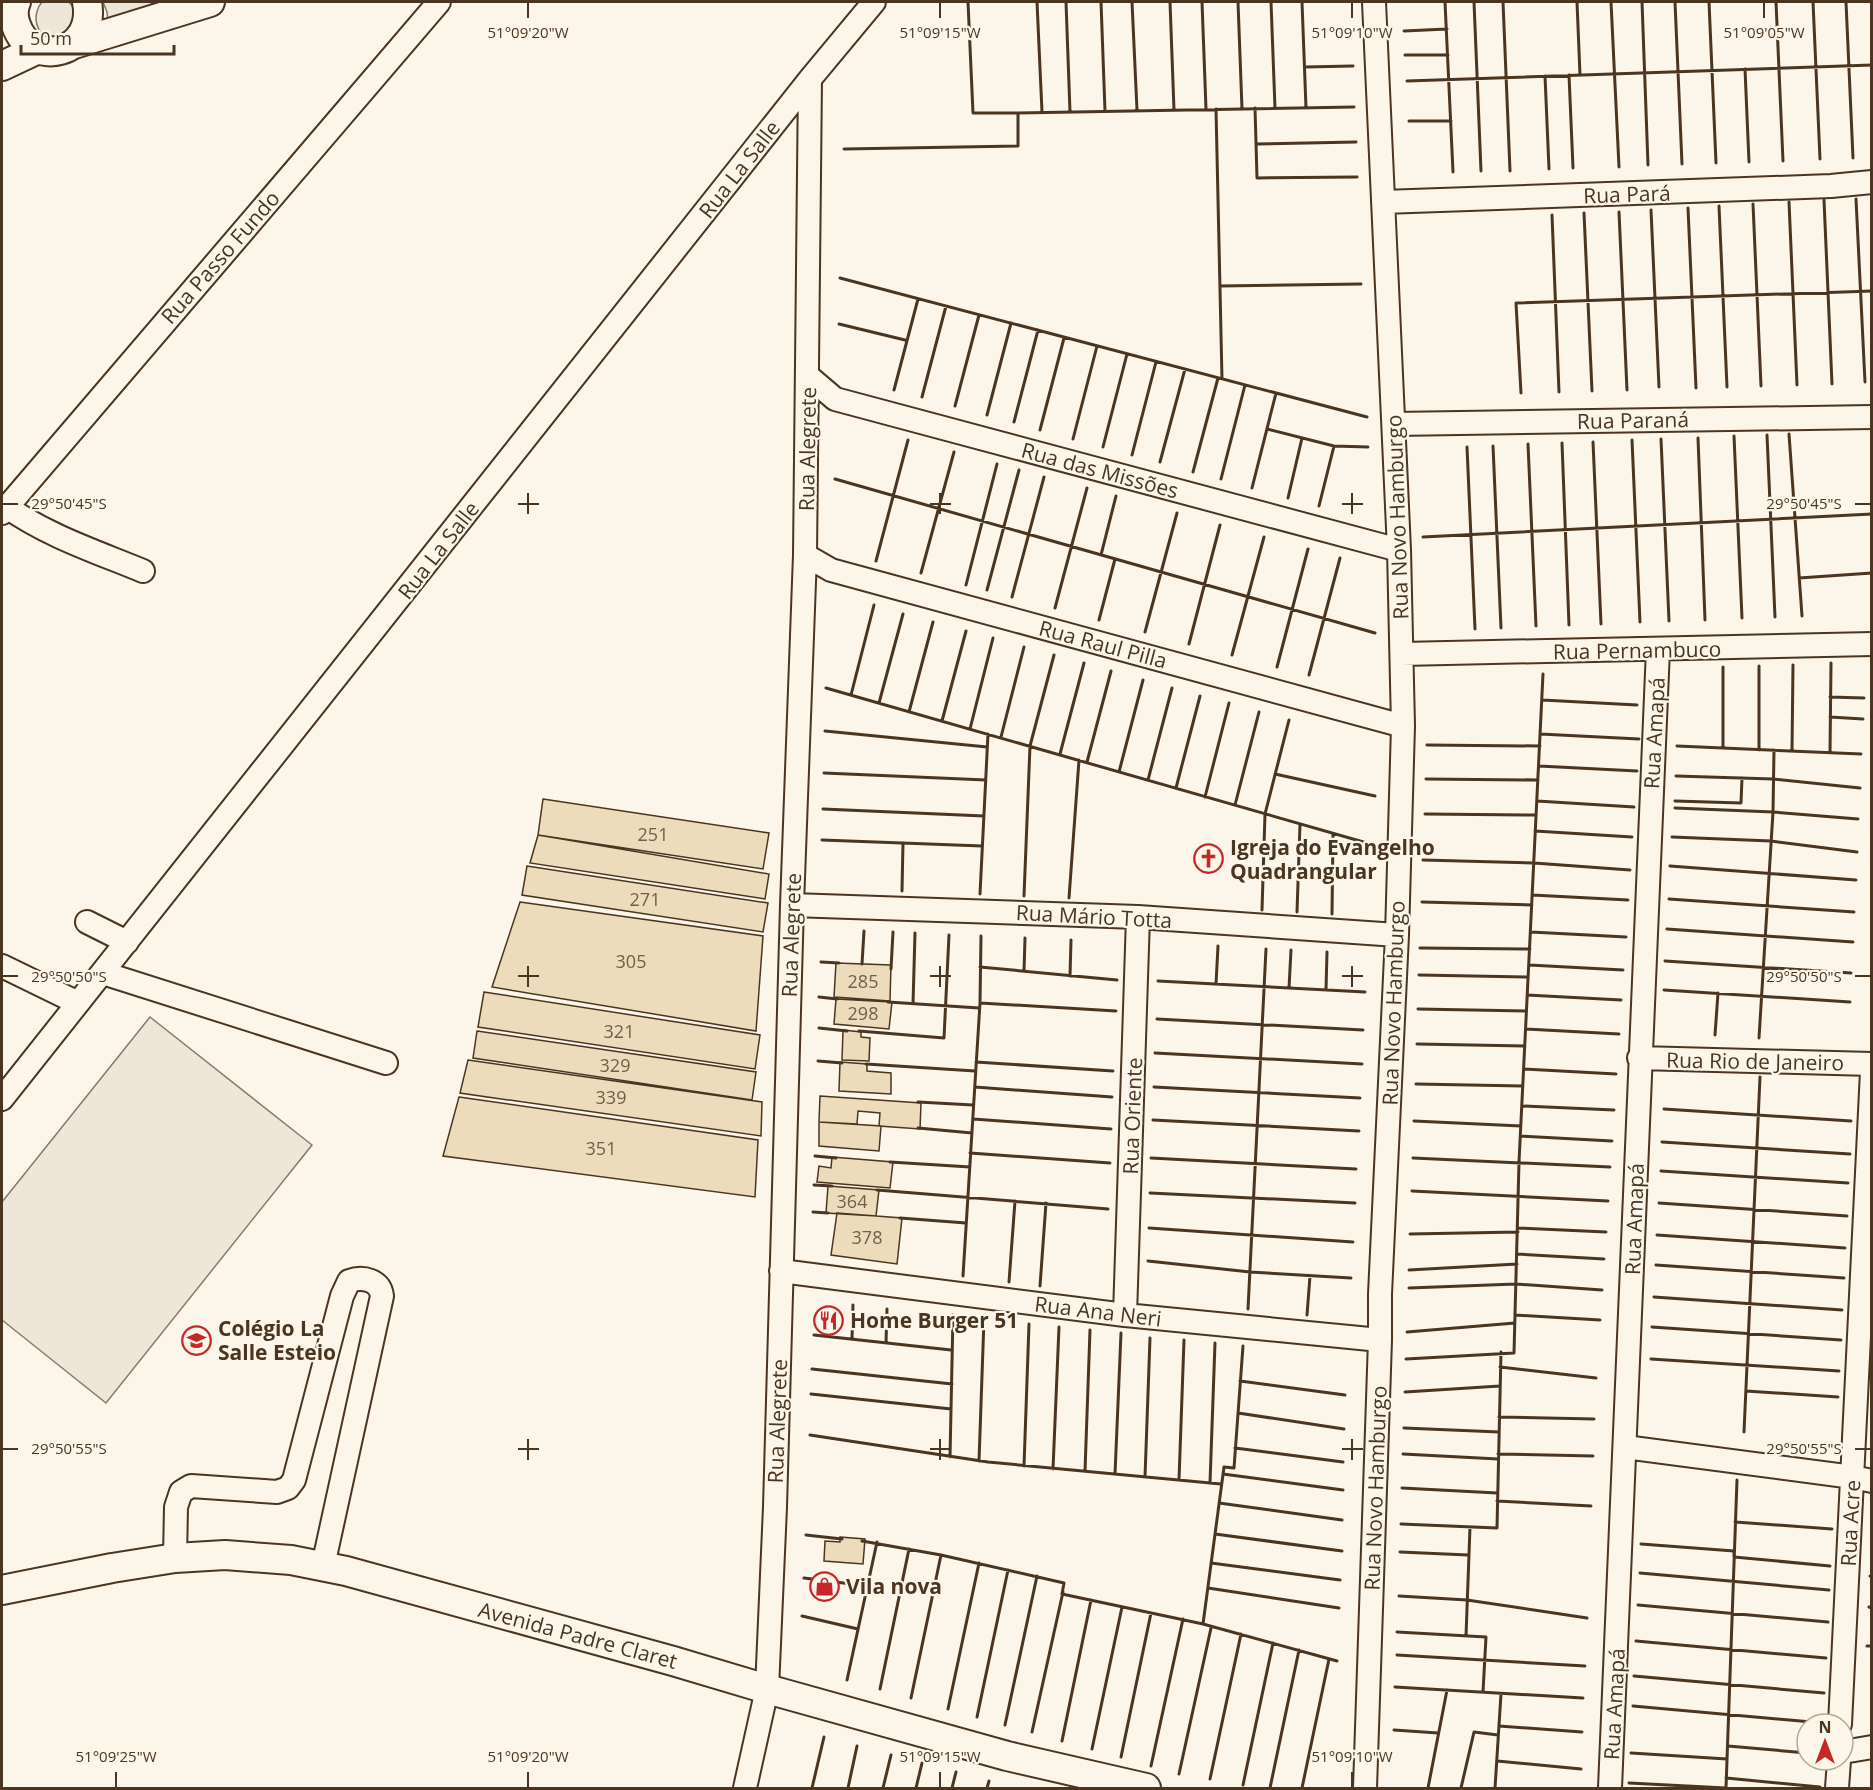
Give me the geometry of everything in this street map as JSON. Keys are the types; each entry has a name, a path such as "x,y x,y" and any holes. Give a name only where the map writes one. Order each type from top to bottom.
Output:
{"main road":[{"path":"74,44 88,25 90,14 87,2"},
{"path":"18,23 50,51 63,50 177,7 210,2"},
{"path":"2,57 18,23"},
{"path":"2,66 18,23"},
{"name":"Avenida Padre Claret","path":"2,1590 175,1558 225,1555 291,1560 346,1571 673,1660 767,1689 997,1753 1146,1788"}],"street":[{"name":"Rua Passo Fundo","path":"4,510 440,2"},
{"name":"Rua La Salle","path":"2,1099 810,79 874,2"},
{"name":"Rua Novo Hamburgo","path":"1365,1788 1380,1294 1403,726 1394,424 1374,2"},
{"name":"Rua Alegrete","path":"744,1788 767,1689 775,1507 792,904 805,555 810,79"},
{"name":"Rua Pará","path":"1383,202 1872,183"},
{"name":"Rua das Missões","path":"808,376 835,399 1399,550"},
{"name":"Rua Paraná","path":"1394,424 1871,420"},
{"path":"4,510 52,533 144,571"},
{"name":"Rua Raul Pilla","path":"805,555 831,570 1403,726"},
{"name":"Rua Pernambuco","path":"1402,654 1872,644"},
{"name":"Rua Amapá","path":"1610,1788 1658,649"},
{"name":"Rua Mário Totta","path":"792,904 1138,917 1396,935"},
{"name":"Rua Oriente","path":"1125,1315 1138,917"},
{"path":"87,922 127,942"},
{"path":"2,966 78,1003"},
{"path":"103,973 386,1063"},
{"name":"Rua Rio de Janeiro","path":"1639,1058 1872,1064"},
{"name":"Rua Acre","path":"1841,1712 1862,1479 1872,1071"},
{"name":"Rua Ana Neri","path":"781,1271 1125,1315 1380,1340"},
{"path":"175,1558 176,1507 182,1492 191,1486 277,1492 288,1488 294,1480 342,1296 349,1281 358,1278 376,1283 381,1287 382,1296 323,1566"},
{"path":"1625,1447 1862,1479"},
{"path":"1855,1750 1872,1747"},
{"path":"1837,1788 1838,1772"}],"shaded area":[{"path":"42,2 69,2 76,15 68,33 53,37 42,33 36,18"},
{"path":"103,2 155,2 109,29"},
{"path":"150,1017 312,1145 106,1403 2,1320 2,1202"}],"building":[{"path":"543,799 769,833 763,869 538,835"},
{"path":"538,835 769,874 765,899 530,863"},
{"path":"527,866 768,903 763,932 522,895"},
{"path":"520,902 763,936 756,1031 492,987"},
{"path":"836,963 891,965 890,1001 834,997"},
{"path":"484,992 760,1035 755,1069 478,1027"},
{"path":"836,999 892,1002 889,1029 834,1024"},
{"path":"843,1030 861,1032 861,1037 870,1038 869,1061 842,1060"},
{"path":"477,1031 756,1072 752,1100 473,1058"},
{"path":"468,1060 762,1102 761,1136 460,1093"},
{"path":"840,1062 867,1064 867,1071 891,1073 891,1094 839,1091"},
{"path":"820,1096 921,1103 920,1129 879,1126 880,1113 858,1111 857,1124 819,1122"},
{"path":"459,1097 758,1140 755,1197 443,1156"},
{"path":"819,1122 881,1126 879,1151 819,1146"},
{"path":"832,1157 893,1162 890,1188 817,1182 819,1166 831,1168"},
{"path":"828,1186 879,1190 876,1216 826,1213"},
{"path":"837,1213 902,1218 897,1264 831,1255"},
{"path":"840,1537 865,1539 863,1564 824,1561 825,1541 840,1542"}],"wall":[{"path":"968,2 973,113 1018,113"},
{"path":"1037,2 1042,112"},
{"path":"1066,2 1070,112"},
{"path":"1101,2 1105,111"},
{"path":"1132,2 1137,110"},
{"path":"1170,2 1174,110"},
{"path":"1202,2 1206,109"},
{"path":"1238,2 1242,109"},
{"path":"1271,2 1275,108"},
{"path":"1302,2 1306,108"},
{"path":"1445,2 1453,172"},
{"path":"1474,2 1481,171"},
{"path":"1503,2 1510,171"},
{"path":"1577,2 1580,75"},
{"path":"1611,2 1619,167"},
{"path":"1642,2 1648,165"},
{"path":"1675,2 1682,164"},
{"path":"1709,2 1716,163"},
{"path":"1776,2 1783,161"},
{"path":"1813,2 1820,159"},
{"path":"1846,2 1853,158"},
{"path":"1404,31 1447,29"},
{"path":"1405,55 1448,55"},
{"path":"1407,81 1872,65"},
{"path":"1305,67 1353,66"},
{"path":"1745,69 1749,162"},
{"path":"1569,75 1573,168"},
{"path":"1545,76 1549,169"},
{"path":"844,149 1018,146 1018,113 1354,107"},
{"path":"1255,108 1257,178 1357,177"},
{"path":"1216,109 1222,379"},
{"path":"1409,121 1451,121"},
{"path":"1256,144 1356,142"},
{"path":"1856,199 1865,382"},
{"path":"1824,200 1832,384"},
{"path":"1789,202 1797,385"},
{"path":"1753,204 1761,386"},
{"path":"1719,206 1727,387"},
{"path":"1688,208 1696,388"},
{"path":"1651,210 1659,387"},
{"path":"1619,212 1627,390"},
{"path":"1584,213 1592,391"},
{"path":"1552,215 1559,392"},
{"path":"840,278 1367,417"},
{"path":"1220,286 1361,284"},
{"path":"1521,393 1516,303 1872,291"},
{"path":"894,390 918,299"},
{"path":"922,397 946,306"},
{"path":"955,406 979,315"},
{"path":"987,415 1011,323"},
{"path":"839,324 905,340"},
{"path":"1014,422 1038,330"},
{"path":"1040,430 1064,338"},
{"path":"1073,439 1097,346"},
{"path":"1103,447 1127,354"},
{"path":"1132,455 1156,362"},
{"path":"1160,462 1185,369"},
{"path":"1193,472 1218,378"},
{"path":"1221,479 1245,385"},
{"path":"1252,488 1276,393"},
{"path":"1267,429 1334,446 1368,447"},
{"path":"1789,434 1802,616"},
{"path":"1767,435 1775,617"},
{"path":"1734,436 1742,618"},
{"path":"1288,498 1302,438"},
{"path":"1698,438 1705,620"},
{"path":"1661,439 1669,621"},
{"path":"876,561 908,440"},
{"path":"1632,440 1640,622"},
{"path":"1593,442 1601,624"},
{"path":"1562,443 1569,625"},
{"path":"1528,444 1536,626"},
{"path":"1319,506 1334,446"},
{"path":"1493,446 1501,628"},
{"path":"1467,447 1475,629"},
{"path":"921,573 954,452"},
{"path":"966,585 997,464"},
{"path":"987,590 1019,470"},
{"path":"1012,597 1044,477"},
{"path":"835,479 1375,633"},
{"path":"1055,608 1087,488"},
{"path":"1101,555 1116,496"},
{"path":"1145,632 1177,513"},
{"path":"1423,537 1872,514"},
{"path":"1189,644 1220,525"},
{"path":"1232,655 1264,537"},
{"path":"1277,667 1308,549"},
{"path":"1309,675 1340,558"},
{"path":"1099,620 1115,559"},
{"path":"1799,578 1872,573"},
{"path":"851,695 874,605"},
{"path":"879,703 903,614"},
{"path":"909,712 933,622"},
{"path":"942,721 966,631"},
{"path":"970,729 993,638"},
{"path":"1001,737 1024,647"},
{"path":"1024,896 1030,746 1054,655"},
{"path":"1060,754 1084,663"},
{"path":"1830,753 1831,663"},
{"path":"1792,751 1793,665"},
{"path":"1759,666 1759,750"},
{"path":"1723,667 1723,748"},
{"path":"1087,762 1111,671"},
{"path":"1406,1359 1514,1353 1519,1162 1543,674"},
{"path":"1119,772 1143,680"},
{"path":"826,688 1374,845"},
{"path":"1148,780 1172,688"},
{"path":"1176,788 1200,696"},
{"path":"1830,697 1864,698"},
{"path":"1542,700 1637,705"},
{"path":"1205,797 1229,703"},
{"path":"1235,805 1259,712"},
{"path":"1830,717 1863,719"},
{"path":"1262,910 1265,814 1289,720"},
{"path":"825,731 987,747"},
{"path":"980,894 988,734"},
{"path":"1540,734 1639,739"},
{"path":"1427,745 1540,746"},
{"path":"1677,746 1861,754"},
{"path":"1759,1038 1773,812 1774,750"},
{"path":"1069,898 1079,760"},
{"path":"1539,766 1637,771"},
{"path":"824,773 986,780"},
{"path":"1275,774 1375,796"},
{"path":"1676,776 1773,779 1860,788"},
{"path":"1675,801 1741,803 1742,778"},
{"path":"1426,779 1538,780"},
{"path":"1537,801 1634,807"},
{"path":"1675,808 1773,812 1858,819"},
{"path":"823,809 984,816"},
{"path":"1425,814 1536,815"},
{"path":"1297,912 1300,824"},
{"path":"1535,831 1632,837"},
{"path":"1332,914 1333,834"},
{"path":"1672,837 1771,841 1857,852"},
{"path":"822,840 982,846"},
{"path":"902,891 903,843"},
{"path":"1423,860 1534,863 1630,870"},
{"path":"1670,866 1856,880"},
{"path":"1532,895 1628,900"},
{"path":"1669,899 1854,912"},
{"path":"1422,902 1532,905"},
{"path":"1667,929 1853,942"},
{"path":"862,964 864,931"},
{"path":"891,969 893,932"},
{"path":"1531,932 1626,937"},
{"path":"913,1004 915,933"},
{"path":"859,1031 944,1038 949,935"},
{"path":"963,1276 980,1003 981,936"},
{"path":"1024,971 1025,938"},
{"path":"1070,976 1071,940"},
{"path":"1216,984 1218,946"},
{"path":"1420,948 1530,949"},
{"path":"1248,1309 1266,949"},
{"path":"1289,988 1291,950"},
{"path":"1326,990 1327,952"},
{"path":"1665,961 1851,973"},
{"path":"821,962 839,963"},
{"path":"1529,965 1623,970"},
{"path":"980,967 1117,980"},
{"path":"1419,975 1528,977"},
{"path":"1158,981 1365,992"},
{"path":"1664,990 1850,1002"},
{"path":"1715,1035 1718,993"},
{"path":"1527,995 1621,1000"},
{"path":"819,997 837,999"},
{"path":"888,1002 979,1008"},
{"path":"980,1003 1116,1011"},
{"path":"1418,1009 1526,1011"},
{"path":"1157,1019 1363,1030"},
{"path":"819,1028 847,1031"},
{"path":"1526,1029 1619,1034"},
{"path":"1417,1044 1525,1046"},
{"path":"1155,1053 1362,1064"},
{"path":"818,1061 842,1063"},
{"path":"976,1062 1113,1071"},
{"path":"866,1064 975,1071"},
{"path":"1524,1069 1616,1074"},
{"path":"1744,1432 1760,1077"},
{"path":"1416,1084 1523,1086"},
{"path":"975,1087 1112,1097"},
{"path":"1154,1087 1360,1098"},
{"path":"918,1102 973,1105"},
{"path":"1522,1106 1614,1110"},
{"path":"1664,1109 1851,1121"},
{"path":"973,1119 1111,1129"},
{"path":"1153,1120 1359,1131"},
{"path":"1414,1121 1521,1126"},
{"path":"918,1128 972,1133"},
{"path":"1521,1136 1612,1141"},
{"path":"1662,1142 1850,1154"},
{"path":"970,1153 1110,1163"},
{"path":"815,1156 836,1158"},
{"path":"1151,1158 1356,1169"},
{"path":"1413,1158 1610,1167"},
{"path":"890,1162 970,1167"},
{"path":"1661,1171 1848,1183"},
{"path":"814,1185 832,1186"},
{"path":"877,1190 1108,1209"},
{"path":"1412,1191 1608,1201"},
{"path":"1150,1193 1355,1203"},
{"path":"1009,1282 1015,1201"},
{"path":"1040,1286 1046,1203"},
{"path":"1659,1203 1847,1216"},
{"path":"813,1212 828,1213"},
{"path":"900,1218 966,1223"},
{"path":"1149,1228 1353,1242"},
{"path":"1518,1228 1606,1232"},
{"path":"1410,1234 1518,1232"},
{"path":"1657,1235 1845,1248"},
{"path":"1517,1254 1604,1259"},
{"path":"1148,1261 1250,1272 1351,1278"},
{"path":"1409,1270 1517,1264"},
{"path":"1656,1265 1844,1278"},
{"path":"1307,1315 1310,1276"},
{"path":"1409,1288 1516,1284 1602,1290"},
{"path":"1654,1297 1842,1310"},
{"path":"852,1339 853,1305"},
{"path":"886,1343 887,1309"},
{"path":"950,1457 953,1315"},
{"path":"1515,1315 1600,1320"},
{"path":"979,1461 984,1319"},
{"path":"1407,1332 1515,1323"},
{"path":"1024,1466 1029,1324"},
{"path":"1053,1469 1059,1327"},
{"path":"1652,1327 1841,1340"},
{"path":"1085,1471 1090,1330"},
{"path":"1115,1474 1121,1333"},
{"path":"814,1335 951,1350"},
{"path":"1145,1477 1150,1338"},
{"path":"1179,1480 1184,1340"},
{"path":"1210,1483 1215,1343"},
{"path":"1203,1624 1224,1467 1234,1468 1243,1346"},
{"path":"1401,1524 1497,1528 1501,1352"},
{"path":"1651,1359 1839,1371"},
{"path":"1500,1367 1596,1378"},
{"path":"812,1369 952,1384"},
{"path":"1240,1381 1345,1395"},
{"path":"1405,1392 1500,1386"},
{"path":"1746,1391 1838,1397"},
{"path":"811,1394 951,1409"},
{"path":"1238,1413 1344,1429"},
{"path":"1499,1417 1594,1419"},
{"path":"1404,1428 1499,1432"},
{"path":"810,1435 988,1462 1221,1484"},
{"path":"1235,1448 1343,1462"},
{"path":"1403,1454 1498,1459"},
{"path":"1498,1454 1593,1456"},
{"path":"1223,1474 1343,1490"},
{"path":"1629,1783 1726,1788 1737,1480"},
{"path":"1402,1488 1497,1493"},
{"path":"1497,1501 1591,1506"},
{"path":"1219,1503 1342,1520"},
{"path":"1735,1522 1832,1529"},
{"path":"1466,1636 1470,1527"},
{"path":"1215,1534 1342,1551"},
{"path":"806,1535 842,1539"},
{"path":"862,1541 941,1555 1064,1583 1062,1594 1203,1624 1337,1661"},
{"path":"847,1680 877,1542"},
{"path":"1641,1544 1734,1551 1734,1557 1830,1566"},
{"path":"880,1689 909,1549"},
{"path":"1400,1552 1468,1555"},
{"path":"911,1698 941,1555"},
{"path":"948,1709 979,1563"},
{"path":"1211,1563 1340,1580"},
{"path":"977,1717 1008,1570"},
{"path":"1640,1573 1829,1590"},
{"path":"1005,1725 1037,1576"},
{"path":"804,1578 867,1586"},
{"path":"1208,1588 1339,1608"},
{"path":"1032,1732 1063,1592"},
{"path":"1399,1596 1467,1600 1587,1618"},
{"path":"1062,1741 1091,1600"},
{"path":"1638,1605 1828,1622"},
{"path":"1092,1749 1122,1607"},
{"path":"1121,1757 1151,1613"},
{"path":"802,1616 858,1629"},
{"path":"1151,1766 1183,1619"},
{"path":"1179,1774 1211,1628"},
{"path":"1397,1632 1486,1637 1483,1692"},
{"path":"1210,1779 1241,1634"},
{"path":"1636,1641 1826,1658"},
{"path":"1243,1785 1273,1643"},
{"path":"1867,1646 1872,1646"},
{"path":"1270,1788 1299,1650"},
{"path":"1397,1655 1585,1666"},
{"path":"1302,1788 1329,1659"},
{"path":"1634,1676 1824,1693"},
{"path":"1395,1687 1583,1698"},
{"path":"1428,1788 1447,1690"},
{"path":"1495,1788 1501,1694"},
{"path":"1633,1706 1795,1720"},
{"path":"1499,1726 1582,1732"},
{"path":"1394,1730 1438,1733"},
{"path":"1461,1788 1474,1732 1498,1735"},
{"path":"812,1788 824,1737"},
{"path":"848,1788 857,1746"},
{"path":"1728,1746 1795,1752"},
{"path":"1631,1753 1727,1759"},
{"path":"883,1788 891,1755"},
{"path":"1497,1761 1581,1769"},
{"path":"916,1788 922,1763"},
{"path":"952,1788 956,1772"},
{"path":"1726,1778 1820,1787"},
{"path":"987,1788 989,1781"}],"place":[{"name":"Igreja do Evangelho Quadrangular","path":"1209,859"},
{"name":"Home Burger 51","path":"829,1320"},
{"name":"Colégio La Salle Esteio","path":"197,1340"},
{"name":"Vila nova","path":"825,1586"}]}
